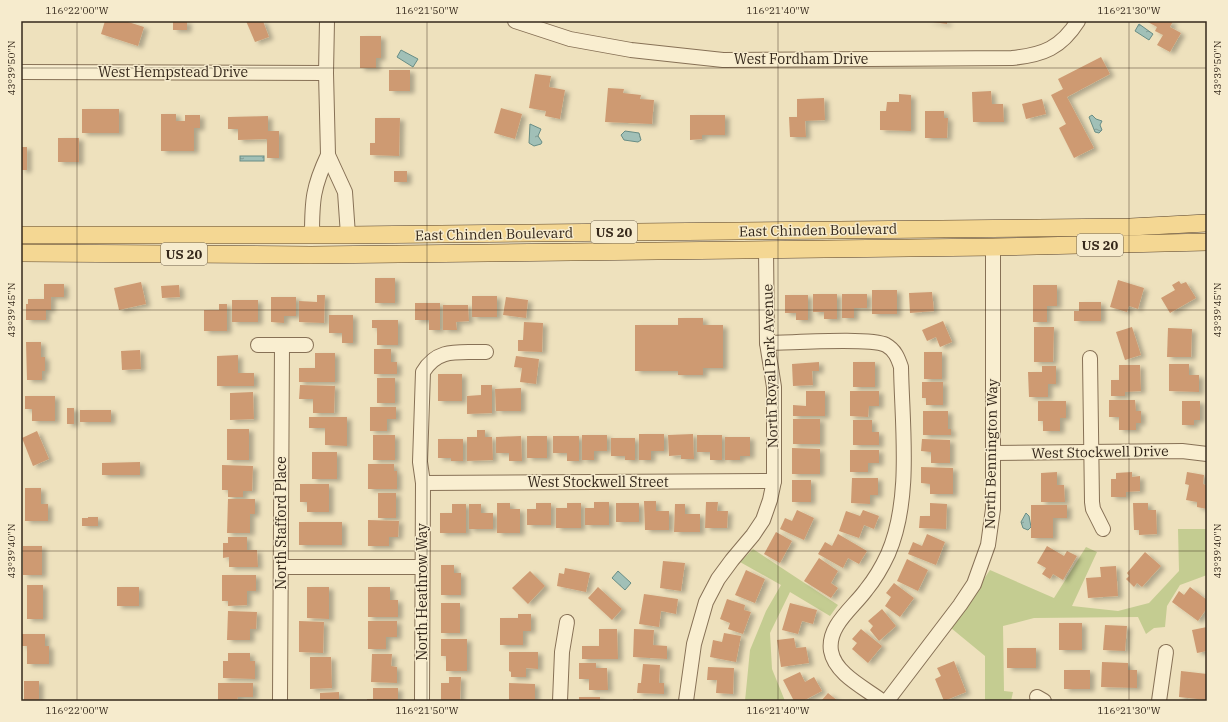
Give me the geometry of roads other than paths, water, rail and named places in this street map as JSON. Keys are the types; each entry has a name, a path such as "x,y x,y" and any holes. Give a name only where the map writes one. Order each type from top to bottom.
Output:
{"main road":[{"name":"East Chinden Boulevard","path":"21,235 348,235 1130,226 1207,223"},
{"path":"766,249 790,238 938,236 976,228"},
{"path":"141,254 176,245 324,246 348,235"},
{"name":"East Chinden Boulevard","path":"21,253 311,255 993,247 1207,242"}],"street":[{"path":"327,21 326,73 328,155 345,192 348,235"},
{"name":"West Fordham Drive","path":"515,21 570,39 631,50 723,60 1012,58 1034,56 1057,46 1069,35 1078,21"},
{"name":"West Hempstead Drive","path":"21,72 326,73"},
{"path":"312,235 312,212 315,185 328,155"},
{"name":"North Bennington Way","path":"887,701 960,605 982,566 992,526 993,247"},
{"name":"North Royal Park Avenue","path":"686,701 694,644 706,602 718,579 753,536 763,520 770,500 774,481 774,387 767,343 766,249"},
{"path":"767,343 877,342 894,350 901,367 903,487 900,513 888,554 876,576 837,625 832,638 831,651 835,662 842,672 882,701"},
{"path":"258,345 306,345"},
{"name":"North Stafford Place","path":"280,701 282,345"},
{"name":"North Heathrow Way","path":"422,701 423,483 420,462 422,372 429,362 439,355 451,353 486,352"},
{"path":"1090,358 1092,502 1093,508 1103,529"},
{"name":"West Stockwell Drive","path":"993,453 1182,451 1207,454"},
{"name":"West Stockwell Street","path":"423,483 774,481"},
{"path":"280,567 422,567"},
{"path":"560,701 562,660 567,622"},
{"path":"1159,701 1166,652"}],"water":[{"path":"1139,24 1153,34 1149,40 1135,31"},
{"path":"401,50 418,59 413,67 397,57"},
{"path":"1092,115 1096,119 1102,121 1100,125 1102,130 1099,133 1095,132 1089,117"},
{"path":"530,124 541,129 538,136 542,142 541,144 534,146 529,143"},
{"path":"625,131 639,133 641,140 638,142 624,140 621,135"},
{"path":"240,156 264,156 264,161 240,161"},
{"path":"1026,513 1029,516 1031,527 1028,530 1023,528 1021,522"},
{"path":"618,571 631,583 625,590 612,578"}]}
